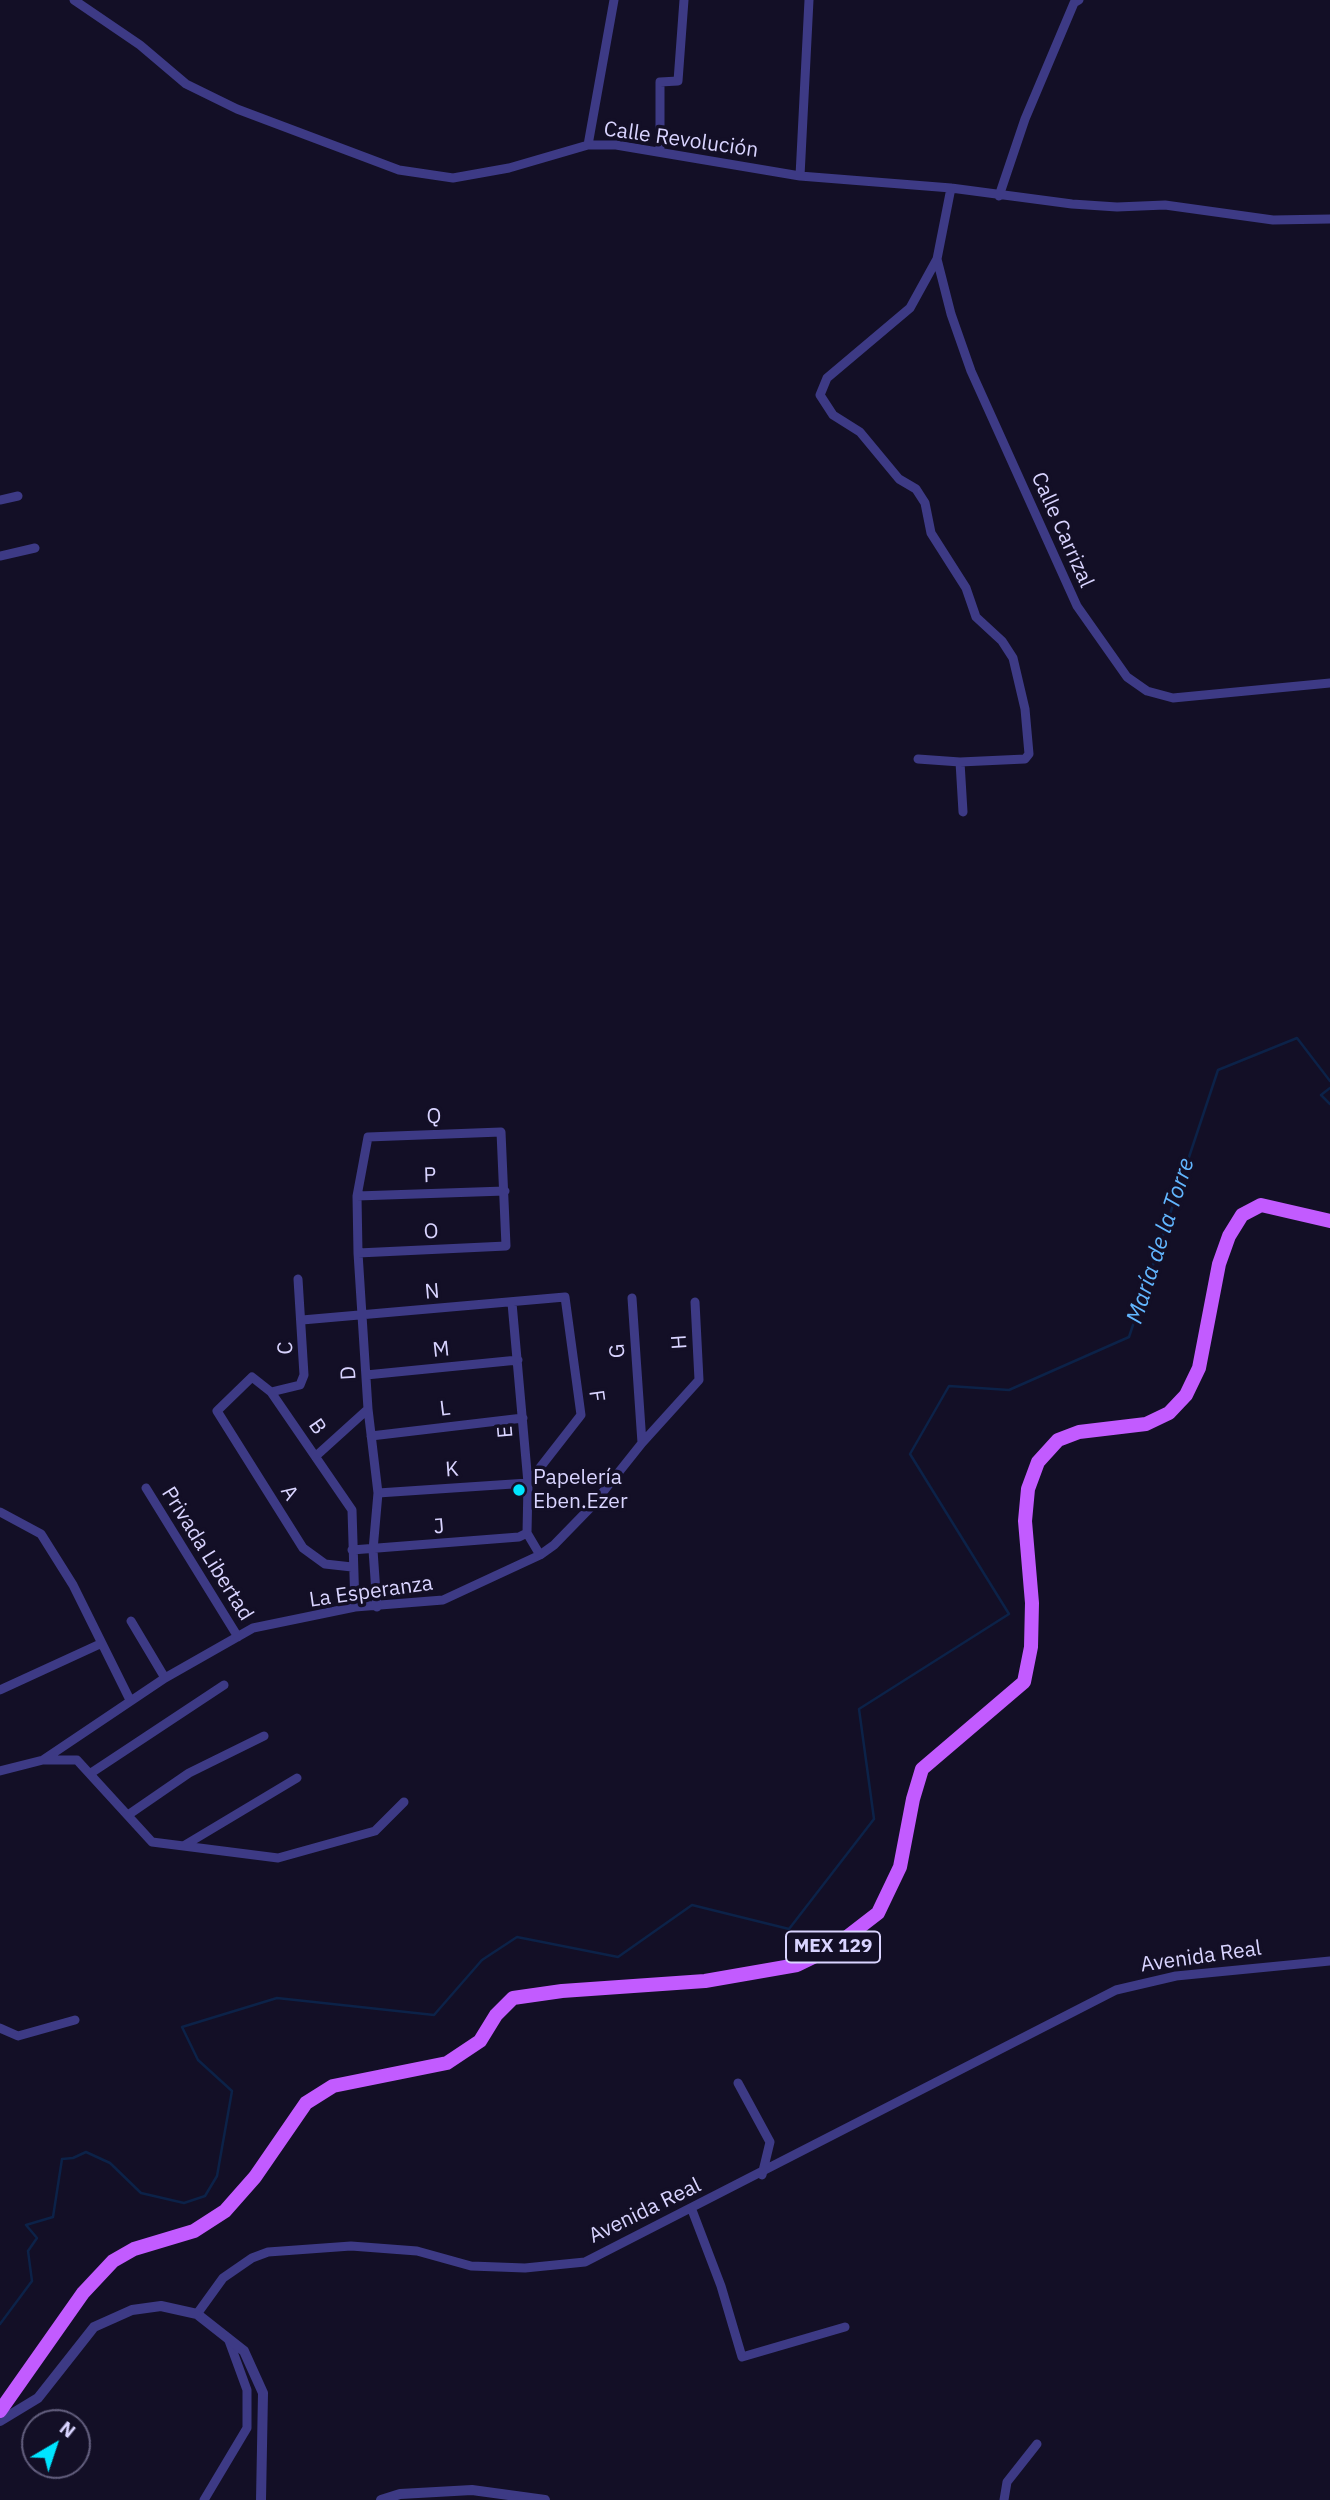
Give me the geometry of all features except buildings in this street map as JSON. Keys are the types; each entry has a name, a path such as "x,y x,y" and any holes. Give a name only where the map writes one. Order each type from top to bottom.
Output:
{"main road":[{"name":"MEX 129","path":"0,2412 83,2293 113,2261 134,2249 194,2231 225,2211 255,2177 306,2103 333,2086 447,2063 480,2041 496,2015 513,1998 562,1991 705,1981 797,1965 834,1947 878,1913 900,1867 913,1799 922,1769 1024,1682 1031,1647 1032,1603 1025,1521 1028,1489 1038,1462 1058,1440 1079,1432 1146,1424 1169,1413 1186,1395 1199,1368 1219,1264 1229,1236 1242,1215 1261,1205 1330,1221"}],"street":[{"name":"Calle Revolución","path":"74,0 140,45 186,84 237,109 400,170 453,178 509,168 588,145 616,145 800,176 951,188 999,196 1117,207 1165,205 1273,220 1330,219"},
{"path":"588,145 614,0"},
{"path":"660,151 660,82 678,81 684,0"},
{"path":"800,176 809,0"},
{"path":"999,196 1025,119 1074,3 1079,0"},
{"name":"Calle Carrizal","path":"951,188 937,259 951,314 971,371 1077,606 1127,677 1147,691 1172,698 1330,683"},
{"path":"918,759 960,762 1025,759 1029,754 1025,709 1013,658 1002,641 976,617 966,588 931,533 925,503 916,489 899,479 860,432 833,415 820,395 827,378 910,308 937,259"},
{"path":"0,500 18,496"},
{"path":"0,556 35,548"},
{"path":"960,762 962,812"},
{"name":"Q","path":"368,1137 501,1132 505,1191"},
{"name":"D","path":"368,1137 357,1196 358,1253 368,1409 378,1493 373,1550 377,1607"},
{"name":"P","path":"357,1196 505,1191"},
{"name":"O","path":"358,1253 506,1246 505,1191"},
{"name":"C","path":"271,1392 300,1385 304,1375 298,1279"},
{"name":"N","path":"302,1320 565,1297"},
{"name":"F","path":"528,1483 581,1415 565,1297"},
{"name":"G","path":"632,1298 642,1443"},
{"name":"H","path":"695,1302 699,1380"},
{"name":"E","path":"512,1303 528,1483 527,1533"},
{"name":"M","path":"366,1375 518,1360"},
{"name":"A","path":"271,1392 252,1377 217,1411 303,1548 325,1564 352,1567"},
{"name":"La Esperanza","path":"0,1771 43,1760 165,1678 253,1628 355,1607 443,1600 540,1555 554,1545 591,1507 642,1443 699,1380"},
{"name":"B","path":"271,1392 352,1510 352,1550"},
{"path":"316,1456 368,1409"},
{"name":"L","path":"371,1436 523,1418"},
{"name":"K","path":"378,1493 528,1483"},
{"name":"Privada Libertad","path":"146,1488 238,1637"},
{"path":"0,1512 41,1534 73,1585 130,1700"},
{"path":"527,1533 540,1555"},
{"name":"J","path":"352,1550 519,1537 527,1533"},
{"path":"352,1550 355,1607"},
{"path":"131,1621 165,1678"},
{"path":"0,1690 100,1644"},
{"path":"91,1773 223,1685"},
{"path":"128,1815 188,1773 264,1736"},
{"path":"43,1760 77,1760 152,1842 278,1858 375,1831 404,1802"},
{"path":"184,1845 297,1778"},
{"name":"Avenida Real","path":"197,2314 223,2278 252,2258 268,2252 351,2246 417,2251 471,2266 524,2268 585,2262 762,2175 913,2092 1116,1990 1176,1976 1330,1961"},
{"path":"0,2028 18,2036 75,2020"},
{"path":"738,2083 770,2142 762,2175"},
{"path":"692,2210 721,2286 742,2357 845,2327"},
{"path":"0,2421 38,2398 94,2327 132,2310 161,2306 197,2314 244,2351 262,2393 261,2500"},
{"path":"204,2500 247,2428 247,2390 228,2336"},
{"path":"1004,2500 1007,2482 1037,2444"},
{"path":"381,2500 400,2494 472,2490 545,2500"}],"waterway":[{"name":"María de la Torre","path":"0,2324 32,2281 28,2251 37,2238 26,2225 53,2217 62,2159 73,2158 86,2152 110,2163 141,2193 184,2203 205,2196 217,2176 232,2091 198,2060 182,2027 277,1998 434,2015 482,1960 517,1937 618,1957 692,1905 789,1929 874,1819 859,1709 1009,1614 910,1454 949,1386 1009,1390 1129,1337 1218,1070 1297,1038 1330,1081"},
{"name":"María de la Torre","path":"1330,1088 1321,1095 1330,1104"}],"place":[{"name":"Papelería Eben.Ezer","path":"519,1490"}]}
